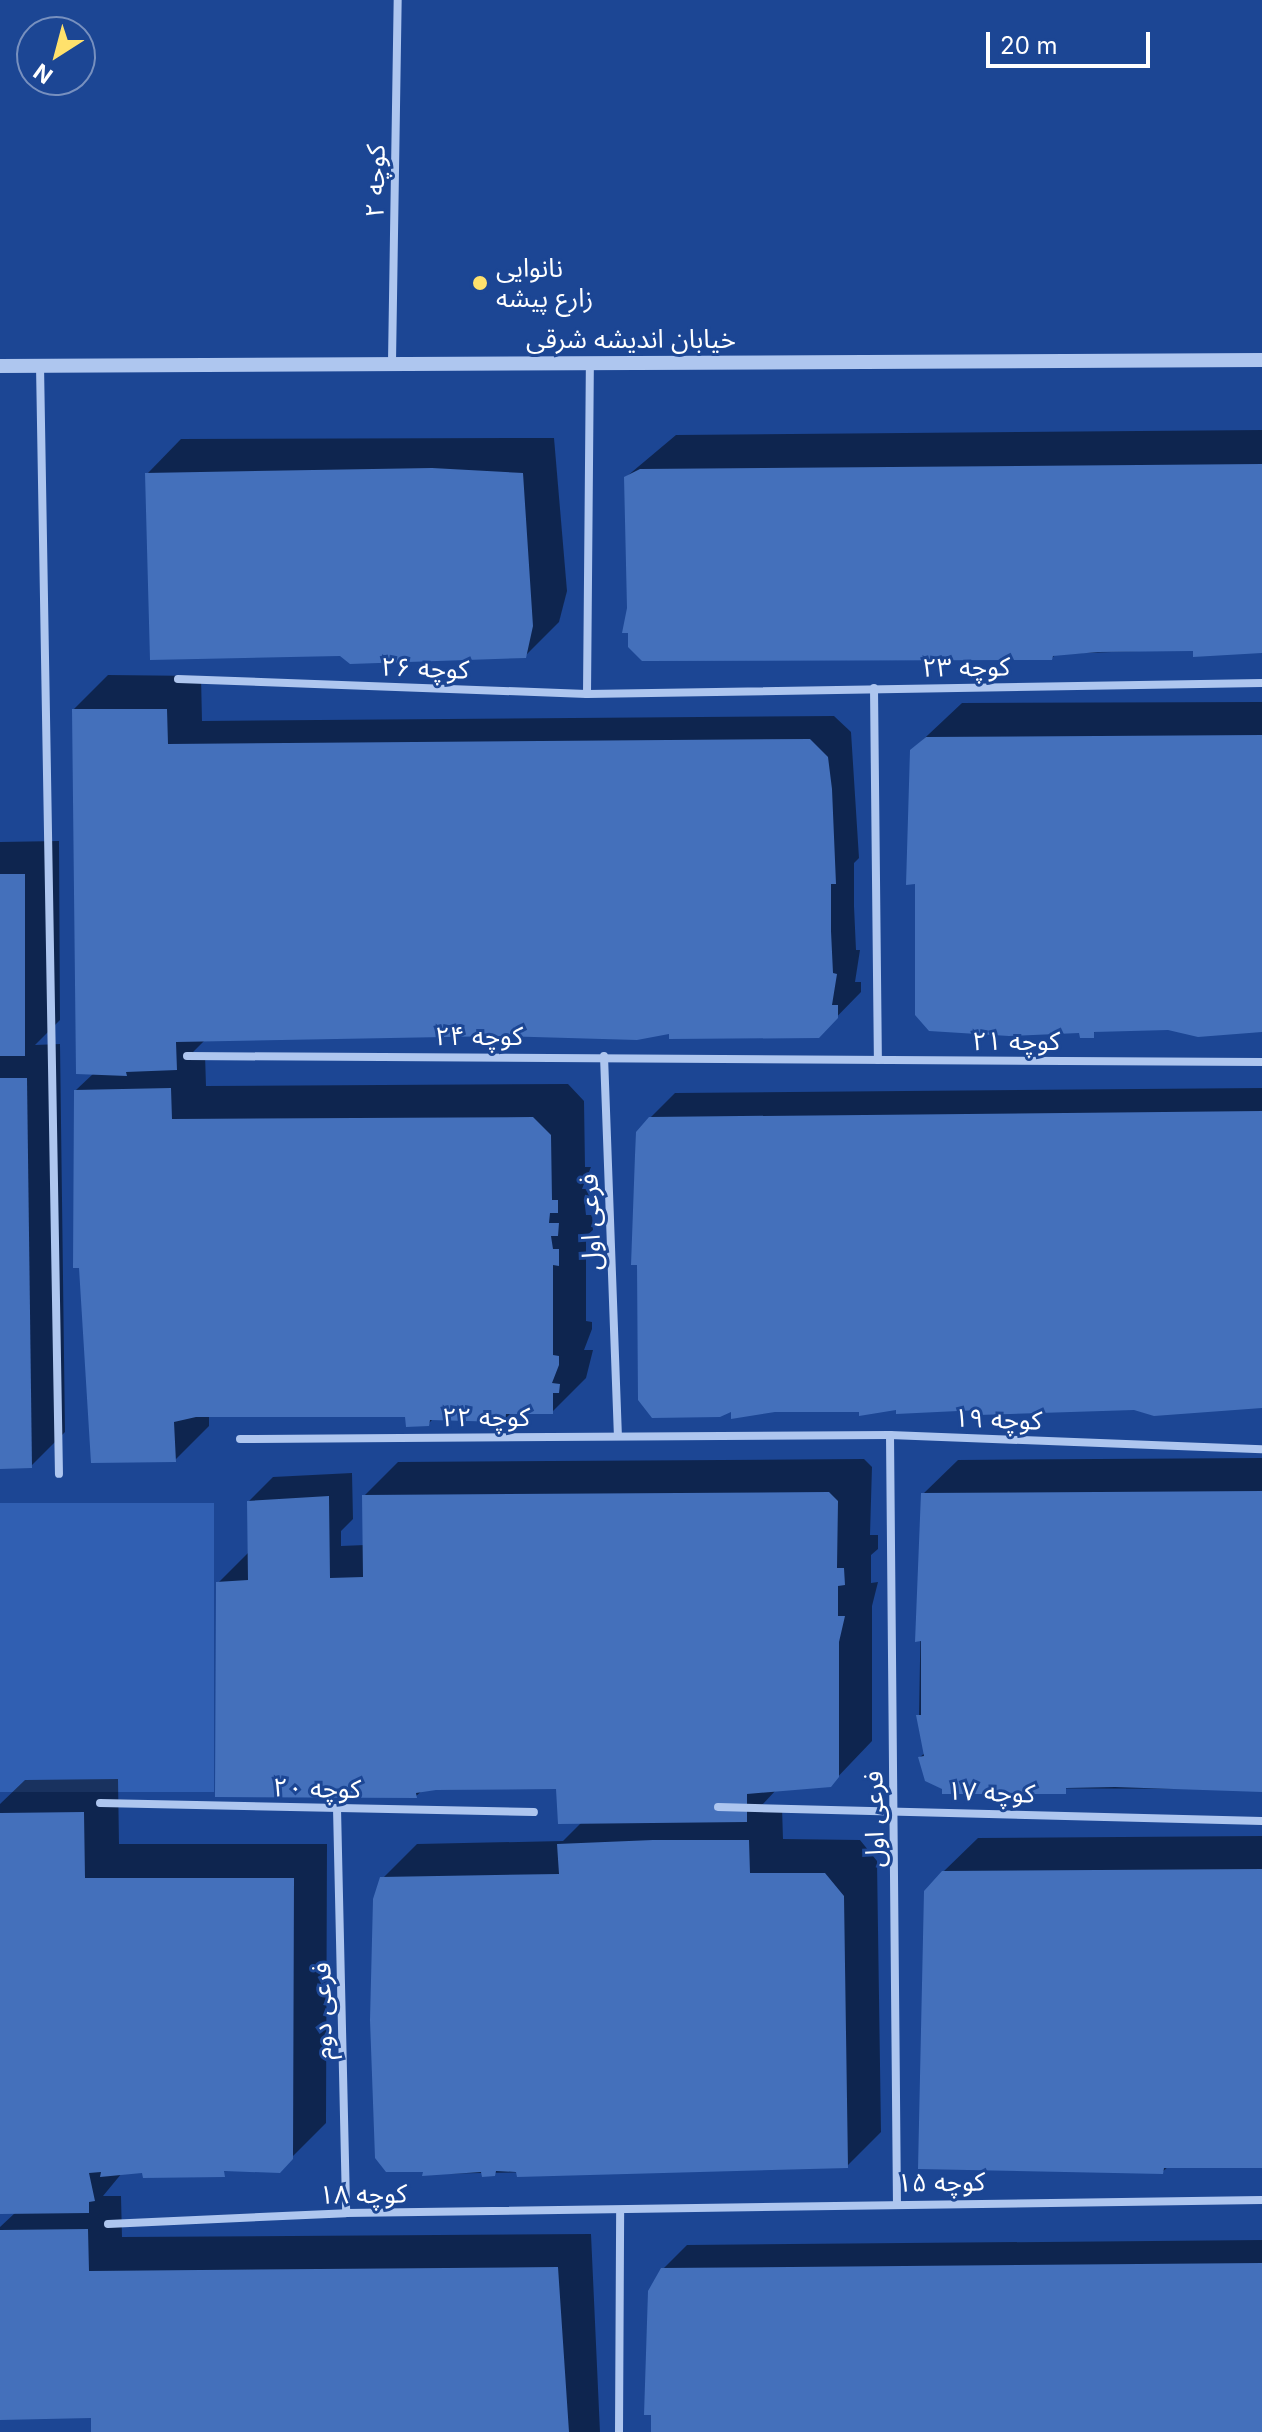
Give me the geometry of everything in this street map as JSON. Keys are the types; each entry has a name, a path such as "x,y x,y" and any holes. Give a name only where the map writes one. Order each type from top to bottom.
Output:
{"street":[{"name":"کوچه ۲","path":"392,362 398,0"},
{"name":"خیابان اندیشه شرقی","path":"0,366 1262,360"},
{"path":"587,694 590,364"},
{"path":"40,365 59,1474"},
{"name":"کوچه ۲۶","path":"178,679 587,694 670,691"},
{"name":"کوچه ۲۳","path":"670,691 1262,683"},
{"path":"874,688 878,1060"},
{"name":"کوچه ۲۴","path":"187,1056 770,1056"},
{"name":"فرعی اول","path":"604,1056 618,1436"},
{"name":"کوچه ۲۱","path":"770,1056 878,1060 1262,1062"},
{"name":"کوچه ۲۲","path":"240,1439 732,1435"},
{"name":"کوچه ۱۹","path":"732,1435 890,1435 1262,1449"},
{"name":"فرعی اول","path":"890,1435 897,2202"},
{"name":"کوچه ۲۰","path":"100,1803 534,1812"},
{"name":"کوچه ۱۷","path":"718,1807 894,1808 1262,1821"},
{"name":"فرعی دوم","path":"337,1808 346,2213"},
{"name":"کوچه ۱۵","path":"620,2212 897,2202 1262,2200"},
{"path":"619,2432 620,2212"},
{"name":"کوچه ۱۸","path":"108,2224 346,2213 620,2212"}],"shaded area":[{"path":"0,1503 214,1503 214,1792 0,1792"}],"building":[{"path":"1262,464 1262,653 1193,657 1193,651 1098,652 1053,656 1052,660 642,661 628,647 628,633 622,633 627,608 624,477 640,469"},
{"path":"432,468 523,473 533,626 526,658 350,664 340,656 150,660 145,473"},
{"path":"72,709 167,709 168,744 810,739 828,757 832,789 836,884 831,884 831,931 833,973 837,974 832,1005 838,1005 838,1018 819,1038 669,1039 669,1034 637,1040 500,1036 176,1042 177,1070 126,1072 127,1076 76,1074"},
{"path":"1262,735 1262,1032 1198,1037 1168,1030 1094,1032 1094,1038 1080,1038 1079,1033 1009,1036 929,1031 915,1015 915,884 906,885 910,750 926,737"},
{"path":"0,874 25,874 25,1056 0,1056"},
{"path":"0,1078 27,1078 32,1468 0,1469"},
{"path":"171,1088 172,1119 533,1117 551,1135 552,1200 558,1200 558,1213 550,1213 549,1223 559,1223 558,1236 551,1236 553,1249 559,1249 559,1266 553,1265 553,1355 559,1356 559,1365 552,1383 560,1384 559,1393 553,1393 553,1414 506,1414 505,1422 430,1420 429,1426 406,1427 405,1417 196,1417 174,1422 176,1462 91,1463 79,1268 73,1268 74,1090"},
{"path":"1262,1111 1262,1408 1154,1416 1134,1410 978,1415 979,1410 896,1414 896,1410 859,1416 859,1412 775,1412 731,1419 731,1412 720,1417 652,1418 638,1400 637,1265 631,1265 635,1155 636,1132 649,1117"},
{"path":"1262,1491 1262,1792 1115,1787 1066,1788 1066,1794 942,1794 942,1789 925,1781 918,1757 924,1756 916,1715 921,1715 921,1641 915,1642 921,1493"},
{"path":"829,1492 838,1501 837,1568 844,1568 845,1585 838,1586 838,1616 845,1616 839,1642 839,1777 831,1787 747,1794 747,1822 558,1824 556,1789 436,1790 416,1793 417,1798 215,1797 216,1582 248,1580 247,1501 329,1496 330,1578 363,1577 362,1495"},
{"path":"84,1812 85,1878 294,1878 293,2159 280,2173 224,2171 225,2177 143,2178 142,2173 100,2177 101,2172 89,2173 95,2201 89,2202 89,2213 0,2214 0,1813"},
{"path":"749,1840 750,1873 825,1873 844,1896 848,2168 517,2177 516,2172 496,2171 495,2176 482,2177 481,2172 422,2176 423,2172 386,2172 375,2158 370,2020 373,1899 380,1877 559,1874 557,1844"},
{"path":"1262,1869 1262,2168 1164,2168 1163,2174 918,2169 924,1891 942,1871"},
{"path":"88,2229 89,2271 558,2267 569,2432 91,2432 91,2418 0,2420 0,2230"},
{"path":"1262,2263 1262,2432 651,2432 651,2415 644,2415 648,2291 661,2268"}],"place":[{"name":"نانوایی زارع پیشه","path":"480,283"}]}
